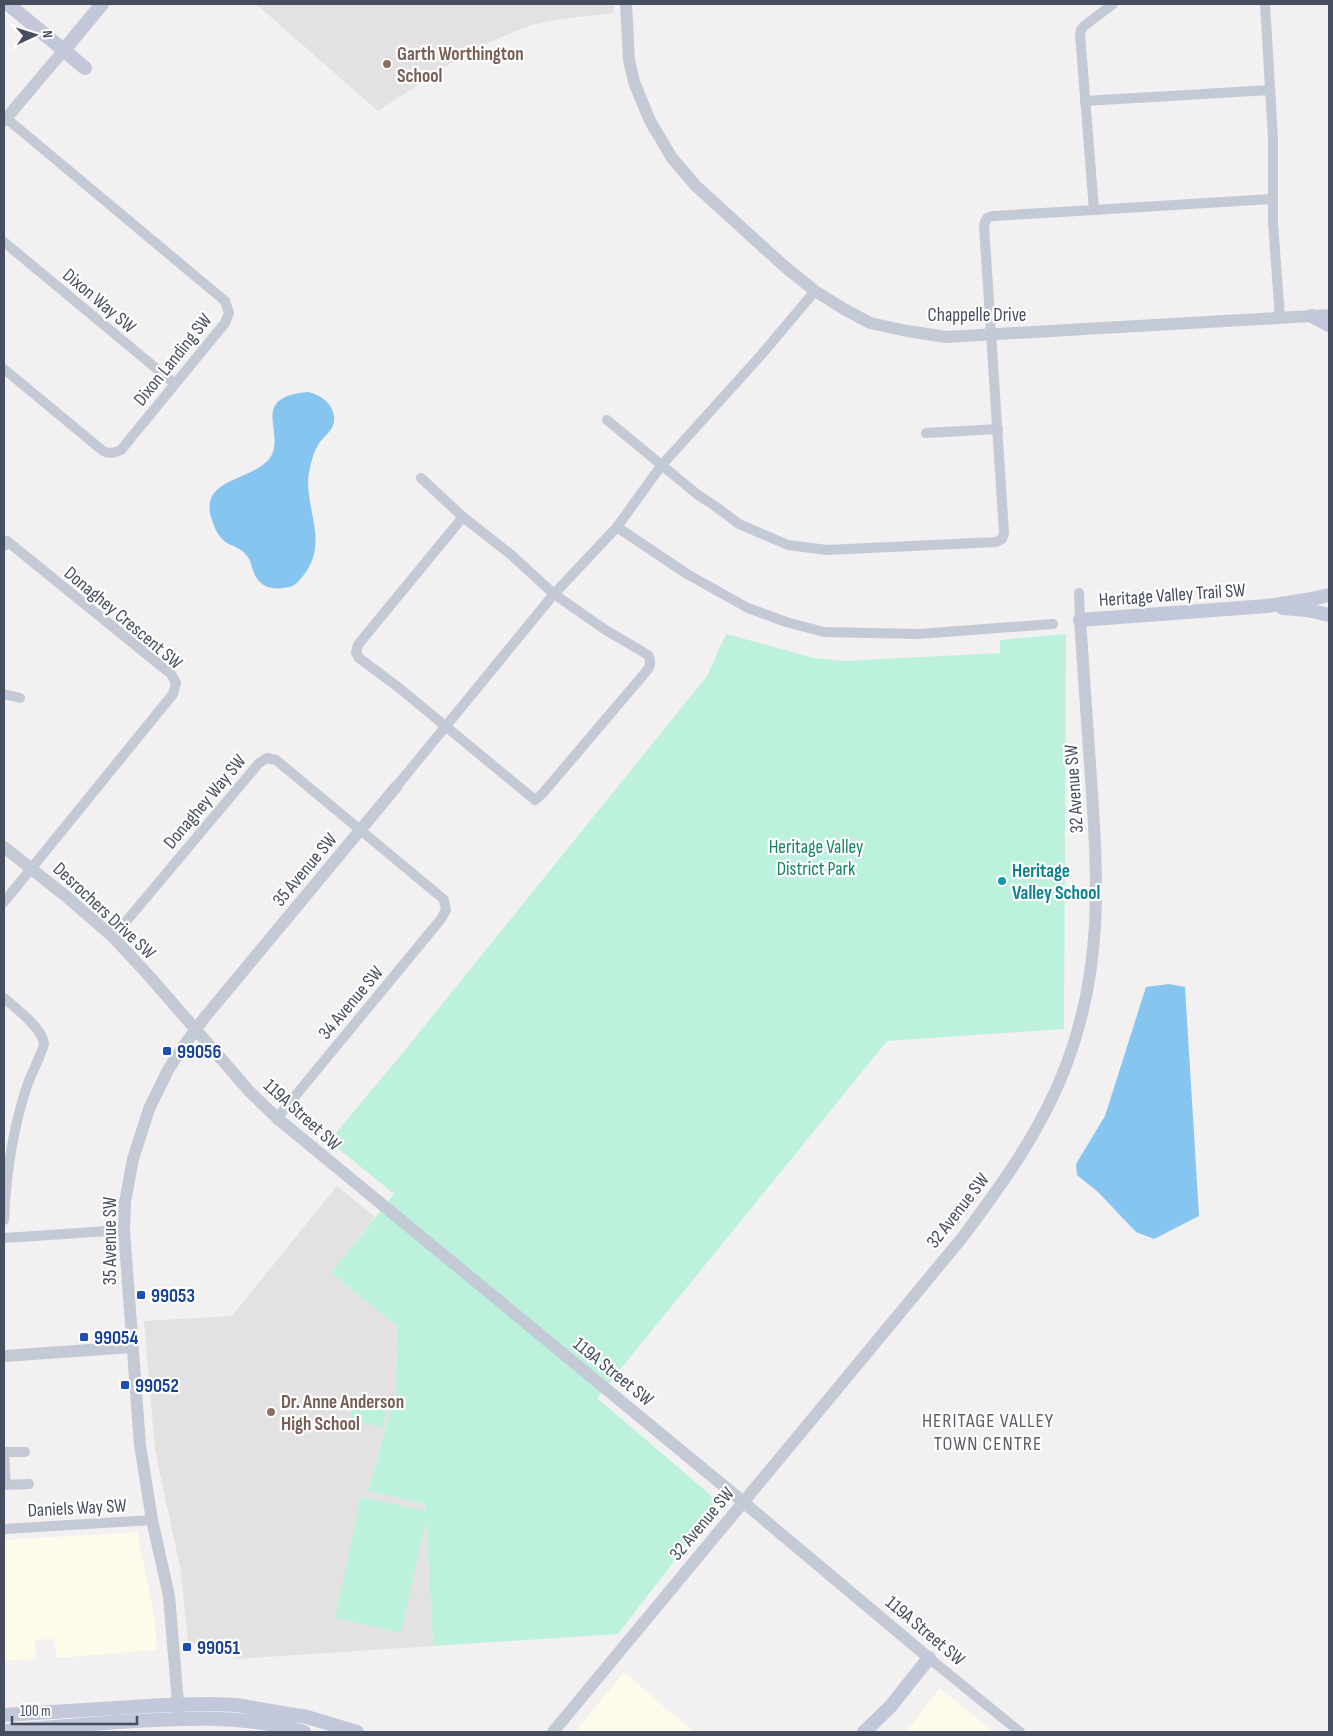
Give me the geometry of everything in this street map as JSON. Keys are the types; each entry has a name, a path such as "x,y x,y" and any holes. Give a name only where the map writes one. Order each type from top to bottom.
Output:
{"main road":[{"path":"8,4 85,68"},
{"path":"64,50 102,4"},
{"path":"1312,316 1329,326"},
{"name":"Heritage Valley Trail SW","path":"1080,620 1267,606 1329,595"},
{"name":"Heritage Valley Trail SW","path":"1267,606 1307,610 1329,615"},
{"path":"874,1732 890,1707 929,1658"},
{"path":"4,1731 236,1705 316,1719 356,1732"},
{"path":"864,1732 890,1707"},
{"path":"4,1715 179,1711 217,1718 270,1724 304,1732"}],"street":[{"name":"Chappelle Drive","path":"626,4 629,60 634,82 650,121 672,158 696,186 784,266 815,291 870,323 907,332 946,337 1329,315"},
{"path":"1094,210 1081,30 1113,4"},
{"path":"1265,4 1273,146 1272,199 1280,318"},
{"path":"5,119 64,50"},
{"path":"1085,102 1270,90"},
{"name":"Dixon Landing SW","path":"4,369 103,451 109,453 121,450 228,318 229,312 225,301 5,119"},
{"path":"607,420 698,495 740,524 788,545 827,550 996,542 1002,539 1004,533 984,225 987,218 1272,199"},
{"name":"Dixon Way SW","path":"4,242 175,384"},
{"path":"396,787 554,594 617,527 661,466 762,354 815,291"},
{"path":"926,433 998,429"},
{"path":"421,478 463,517 508,553 554,594 604,629 648,655 651,660 649,667 544,793 535,800 398,687 359,658 356,652 361,641 463,517"},
{"path":"617,527 687,574 748,608 786,622 824,632 918,634 1053,624"},
{"name":"Donaghey Crescent SW","path":"5,542 171,674 176,683 173,694 32,868"},
{"name":"32 Avenue SW","path":"553,1732 962,1238 1010,1173 1039,1125 1067,1063 1086,993 1094,951 1096,866 1079,593"},
{"path":"4,694 20,698"},
{"name":"Donaghey Way SW","path":"113,937 262,760 268,758 276,760 440,897 446,905"},
{"name":"35 Avenue SW","path":"179,1711 169,1596 152,1520 140,1445 124,1230 132,1159 157,1091 168,1070 196,1029 396,787"},
{"name":"Desrochers Drive SW","path":"4,847 32,868 113,937 196,1029"},
{"path":"4,902 32,868"},
{"name":"34 Avenue SW","path":"277,1118 441,919 446,910 446,905"},
{"path":"4,998 39,1031 44,1044 28,1083 16,1126 8,1169 4,1220"},
{"name":"119A Street SW","path":"196,1029 250,1092 277,1118 1020,1732"},
{"path":"4,1238 124,1230"},
{"path":"4,1356 132,1347"},
{"path":"25,1452 4,1452 5,1485 29,1484"},
{"name":"Daniels Way SW","path":"4,1529 152,1520"}],"shaded area":[{"name":"Garth Worthington School","path":"256,4 613,4 614,13 561,19 531,25 506,35 465,54 378,111"},
{"name":"Dr. Anne Anderson High School","path":"337,1186 375,1217 331,1273 398,1327 395,1396 368,1491 425,1504 433,1646 236,1659 235,1641 188,1644 181,1572 155,1450 144,1321 232,1316"},
{"path":"137,1532 154,1614 157,1650 57,1658 53,1639 35,1640 36,1659 4,1661 4,1540"},
{"path":"624,1672 694,1732 575,1732"},
{"path":"940,1688 994,1732 906,1732"}],"green space":[{"name":"Heritage Valley District Park","path":"726,634 814,658 844,661 1000,653 1000,640 1066,634 1064,1029 887,1041 597,1398 713,1497 715,1508 618,1634 433,1646 426,1520 401,1633 335,1618 361,1497 426,1511 425,1504 368,1491 395,1396 398,1327 331,1273 394,1194 329,1141 401,1055 707,676"},
{"path":"355,1400 387,1409 382,1428 350,1419"}],"water":[{"path":"308,392 325,400 331,407 334,416 331,429 320,441 314,453 308,477 316,541 314,553 310,564 297,583 289,587 271,588 258,580 245,554 220,537 213,523 209,506 212,496 219,488 262,466 270,458 275,438 272,418 274,409 279,401 290,395"},
{"path":"1169,984 1185,987 1199,1216 1154,1239 1136,1232 1098,1192 1077,1175 1076,1164 1105,1116 1146,987"}],"place":[{"name":"Garth Worthington School","path":"387,64"},
{"name":"Heritage Valley School","path":"1002,881"},
{"name":"99056","path":"167,1051"},
{"name":"99053","path":"141,1295"},
{"name":"99054","path":"84,1337"},
{"name":"99052","path":"125,1385"},
{"name":"Dr. Anne Anderson High School","path":"271,1412"},
{"name":"99051","path":"187,1647"}],"district":[{"name":"HERITAGE VALLEY TOWN CENTRE","path":"988,1432"}]}
